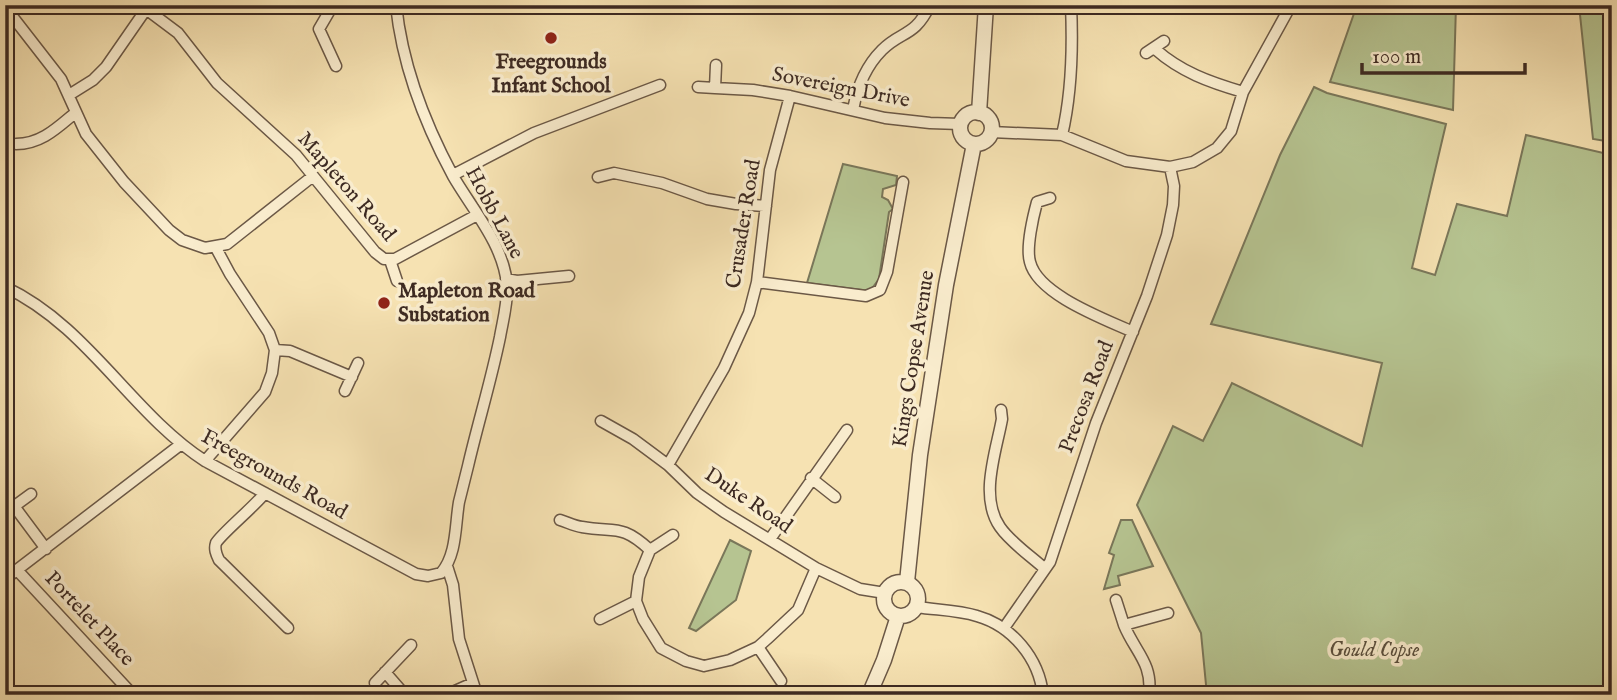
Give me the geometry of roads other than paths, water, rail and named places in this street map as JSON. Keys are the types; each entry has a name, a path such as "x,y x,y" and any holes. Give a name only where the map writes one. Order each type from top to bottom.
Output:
{"street":[{"path":"333,5 319,29 336,65"},
{"name":"Hobb Lane","path":"396,5 398,26 431,132 496,247 506,279 506,306 462,490 451,558 447,566"},
{"path":"853,110 857,89 869,65 883,49 912,38 930,5"},
{"path":"979,113 986,5"},
{"path":"1062,135 1067,115 1073,47 1071,5"},
{"path":"991,132 1062,135 1126,161 1170,167 1193,162 1217,148 1231,131 1243,92 1291,5"},
{"path":"69,95 106,67 148,7"},
{"name":"Mapleton Road","path":"148,7 178,33 217,83 296,155 375,253 390,260 477,215"},
{"path":"7,14 61,79 86,134 124,182 169,230 194,246 216,248 227,244 246,232 313,176"},
{"path":"1164,41 1150,51 1185,72 1243,92"},
{"path":"715,88 716,65"},
{"path":"453,175 534,133 660,85"},
{"name":"Sovereign Drive","path":"698,87 753,90 885,118 960,124"},
{"name":"Crusader Road","path":"668,465 724,368 749,313 757,282 770,170 790,96"},
{"path":"23,148 47,136 75,113"},
{"path":"979,113 990,122 991,132 985,141 974,144 964,139 959,129 965,116 979,113"},
{"name":"Kings Copse Avenue","path":"907,582 920,455 946,285 974,144"},
{"path":"598,177 614,167 707,199 765,205"},
{"name":"Precosa Road","path":"1004,628 1049,562 1096,423 1133,332 1167,235 1173,195 1170,167"},
{"path":"757,282 866,296 880,290 887,272 903,181"},
{"path":"887,194 900,195"},
{"path":"1026,195 1037,202 1050,198"},
{"path":"1037,202 1029,262 1037,277 1049,289 1133,332"},
{"path":"205,461 265,391 272,373 275,350 269,333 216,248"},
{"path":"390,260 397,281"},
{"path":"506,279 517,281 569,276"},
{"name":"Freegrounds Road","path":"5,288 24,296 81,341 180,445 205,461 416,574 434,576 447,566"},
{"path":"275,350 290,351 352,377"},
{"path":"345,391 358,363"},
{"path":"1001,410 1002,419 991,476 994,515 1002,529 1045,569"},
{"name":"Duke Road","path":"601,421 634,439 668,465 697,493 816,568 860,589 885,593"},
{"path":"770,539 847,430"},
{"path":"5,579 180,445"},
{"path":"811,478 835,497"},
{"path":"265,493 253,508 220,538 215,545 215,554 283,626"},
{"path":"31,494 10,510 46,549"},
{"path":"560,520 582,527 611,528 632,535 650,550"},
{"path":"673,535 650,550 639,577 636,601 648,630 661,648 686,661 704,666 730,660 758,647 798,610 816,568"},
{"path":"447,566 453,585 459,639 477,695"},
{"name":"Portelet Place","path":"17,570 133,695"},
{"path":"907,582 916,590 917,607 910,614 898,615 885,604 885,593 892,584 907,582"},
{"path":"1116,600 1130,641 1142,657 1151,679 1149,695"},
{"path":"600,619 636,601"},
{"path":"917,607 977,616 1004,628 1026,649 1041,681 1042,695 1023,695"},
{"path":"1124,625 1168,613"},
{"path":"869,695 884,660 898,615"},
{"path":"375,683 411,645"},
{"path":"758,647 781,681"},
{"path":"773,668 783,661"},
{"path":"385,672 405,695"},
{"path":"446,695 473,683"}],"place":[{"name":"Freegrounds Infant School","path":"551,38"},
{"name":"Mapleton Road Substation","path":"384,303"}],"park label":[{"name":"Gould Copse","path":"1374,650"}]}
